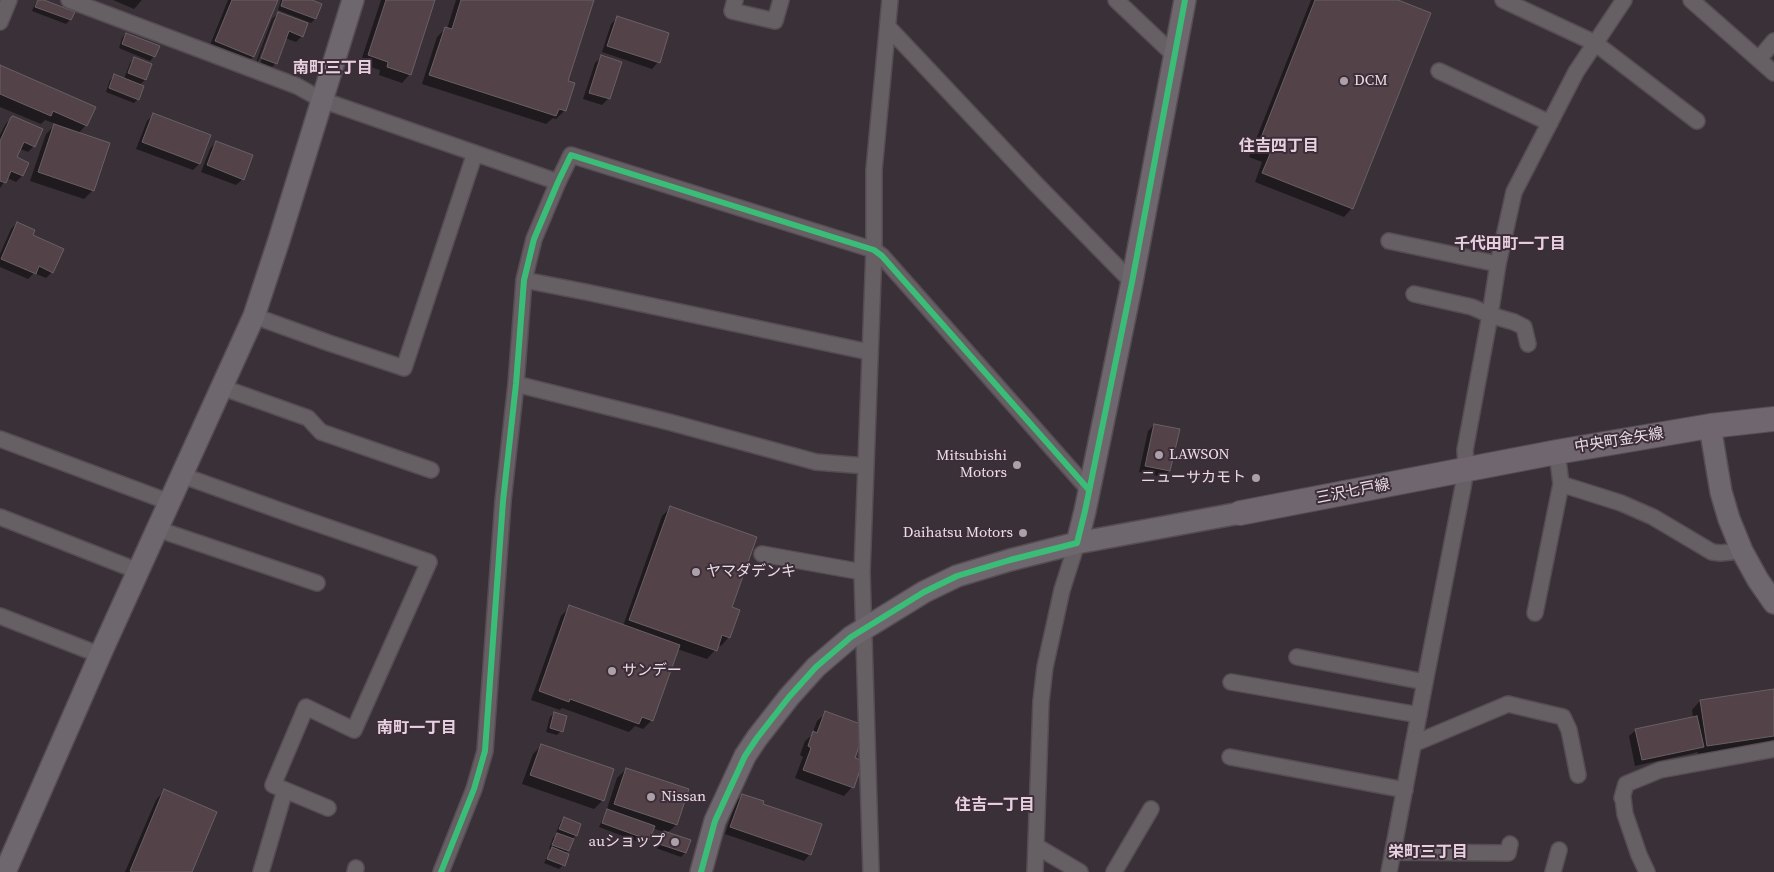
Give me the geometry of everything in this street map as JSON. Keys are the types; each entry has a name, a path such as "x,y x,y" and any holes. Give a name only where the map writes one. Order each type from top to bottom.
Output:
{"main road":[{"name":"中央町金矢線","path":"1466,469 1710,426 1774,419"},
{"name":"三沢七戸線","path":"1240,513 1466,469"}],"street":[{"path":"0,22 9,0"},
{"path":"69,0 297,86 322,100 558,182"},
{"path":"5,872 156,529 254,316 352,0"},
{"path":"735,0 732,11 775,22 781,0"},
{"path":"871,872 862,572 874,250 874,170 890,0"},
{"path":"1116,0 1174,55"},
{"path":"1036,872 1041,702 1045,667 1062,590 1077,543 1089,490 1132,282 1185,0"},
{"path":"1502,0 1595,43 1697,121"},
{"path":"1390,872 1463,487 1466,469 1465,450 1498,264 1514,192 1576,72 1624,0"},
{"path":"1691,0 1774,73"},
{"path":"888,27 1035,183 1132,282"},
{"path":"1759,59 1774,41"},
{"path":"1439,72 1550,123"},
{"path":"254,316 404,368 475,153"},
{"path":"441,872 474,789 485,751 503,501 516,384 524,280 534,239 571,155 874,250 882,256 1089,490"},
{"path":"1389,241 1498,264"},
{"path":"524,280 869,352"},
{"path":"1414,294 1472,307 1514,322 1524,327 1528,344"},
{"path":"516,384 669,422 816,462 866,466"},
{"path":"222,387 308,418 321,432 431,470"},
{"path":"1710,426 1721,492 1729,519 1742,551 1758,580 1774,602"},
{"path":"0,439 169,502"},
{"path":"1535,613 1561,484 1557,452"},
{"path":"181,474 298,518 429,562 354,730 306,707 273,785 328,808"},
{"path":"1561,484 1621,503 1653,517 1712,552 1720,554 1742,551"},
{"path":"701,872 715,821 735,776 757,738 788,697 816,667 850,637 924,592 957,576 1077,543 1240,513"},
{"path":"0,518 138,571"},
{"path":"156,529 317,583"},
{"path":"762,554 862,572"},
{"path":"0,616 100,655"},
{"path":"1298,657 1425,682"},
{"path":"1231,682 1419,715"},
{"path":"1413,744 1508,704 1563,717 1569,730 1578,775"},
{"path":"1647,872 1625,814 1622,798 1626,784 1660,770 1774,749"},
{"path":"1230,757 1405,790"},
{"path":"261,872 284,790"},
{"path":"1114,872 1151,809"},
{"path":"1394,852 1508,854 1510,844"},
{"path":"1036,846 1080,872"},
{"path":"1553,872 1559,850"}],"building":[{"path":"38,0 44,0 75,12 71,20 35,7"},
{"path":"232,0 278,0 254,57 215,41"},
{"path":"283,0 312,0 322,4 316,19 281,6"},
{"path":"386,0 435,0 411,75 387,67 388,62 368,55"},
{"path":"461,0 594,0 568,81 575,83 566,111 559,109 556,116 429,75 445,27 452,29"},
{"name":"DCM","path":"1315,0 1398,0 1431,13 1353,209 1262,173 1270,154 1257,148"},
{"path":"278,12 308,23 303,37 289,31 277,64 261,58"},
{"path":"617,16 669,33 660,63 607,46"},
{"path":"126,33 160,46 155,57 122,44"},
{"path":"601,55 622,62 610,99 589,93"},
{"path":"134,57 152,64 146,80 128,73"},
{"path":"0,65 96,107 87,126 53,111 51,116 0,94"},
{"path":"114,74 144,86 139,100 109,88"},
{"path":"153,113 211,135 200,164 142,142"},
{"path":"13,116 43,129 35,147 24,142 17,157 29,163 23,176 11,171 6,183 0,181 0,141"},
{"path":"54,124 110,143 94,191 38,172"},
{"path":"216,141 253,155 244,180 207,165"},
{"path":"17,222 35,230 33,235 64,249 53,273 39,266 36,274 1,259"},
{"path":"1154,424 1180,429 1170,471 1145,466"},
{"name":"ヤマダデンキ","path":"670,506 757,537 732,607 740,610 730,638 722,635 717,651 629,620"},
{"path":"569,605 680,645 653,721 642,717 639,724 570,699 569,702 539,691"},
{"path":"1774,689 1774,736 1707,746 1700,700"},
{"path":"825,711 866,726 855,758 863,761 854,788 803,770 811,748 808,746 813,731 817,733"},
{"path":"554,712 567,716 563,732 550,728"},
{"path":"1697,716 1704,747 1642,760 1635,729"},
{"path":"541,744 614,769 604,801 530,775"},
{"name":"Nissan","path":"626,768 689,789 677,825 614,804"},
{"path":"164,789 217,812 192,872 132,872 130,871"},
{"path":"742,794 764,801 763,804 822,824 811,855 730,827"},
{"path":"607,809 655,826 649,840 602,823"},
{"path":"564,817 581,824 577,836 559,829"},
{"name":"auショップ","path":"664,831 691,840 686,853 659,844"},
{"path":"557,833 574,839 569,851 552,845"},
{"path":"552,847 569,854 565,866 547,859"}],"cycle path":[{"path":"701,872 715,821 745,756 789,697 816,667 851,637 924,592 957,576 1077,543 1132,282 1185,0"},
{"path":"441,872 474,789 485,751 503,501 516,384 524,280 534,239 571,155 874,250 882,256 1089,490"}],"place":[{"name":"DCM","path":"1344,81"},
{"name":"LAWSON","path":"1159,455"},
{"name":"Mitsubishi Motors","path":"1017,465"},
{"name":"ニューサカモト","path":"1256,478"},
{"name":"Daihatsu Motors","path":"1023,533"},
{"name":"ヤマダデンキ","path":"696,572"},
{"name":"サンデー","path":"612,671"},
{"name":"Nissan","path":"651,797"},
{"name":"auショップ","path":"675,842"}],"district":[{"name":"南町三丁目","path":"333,69"},
{"name":"住吉四丁目","path":"1279,147"},
{"name":"千代田町一丁目","path":"1510,245"},
{"name":"南町一丁目","path":"417,729"},
{"name":"住吉一丁目","path":"995,806"},
{"name":"栄町三丁目","path":"1428,853"}]}
